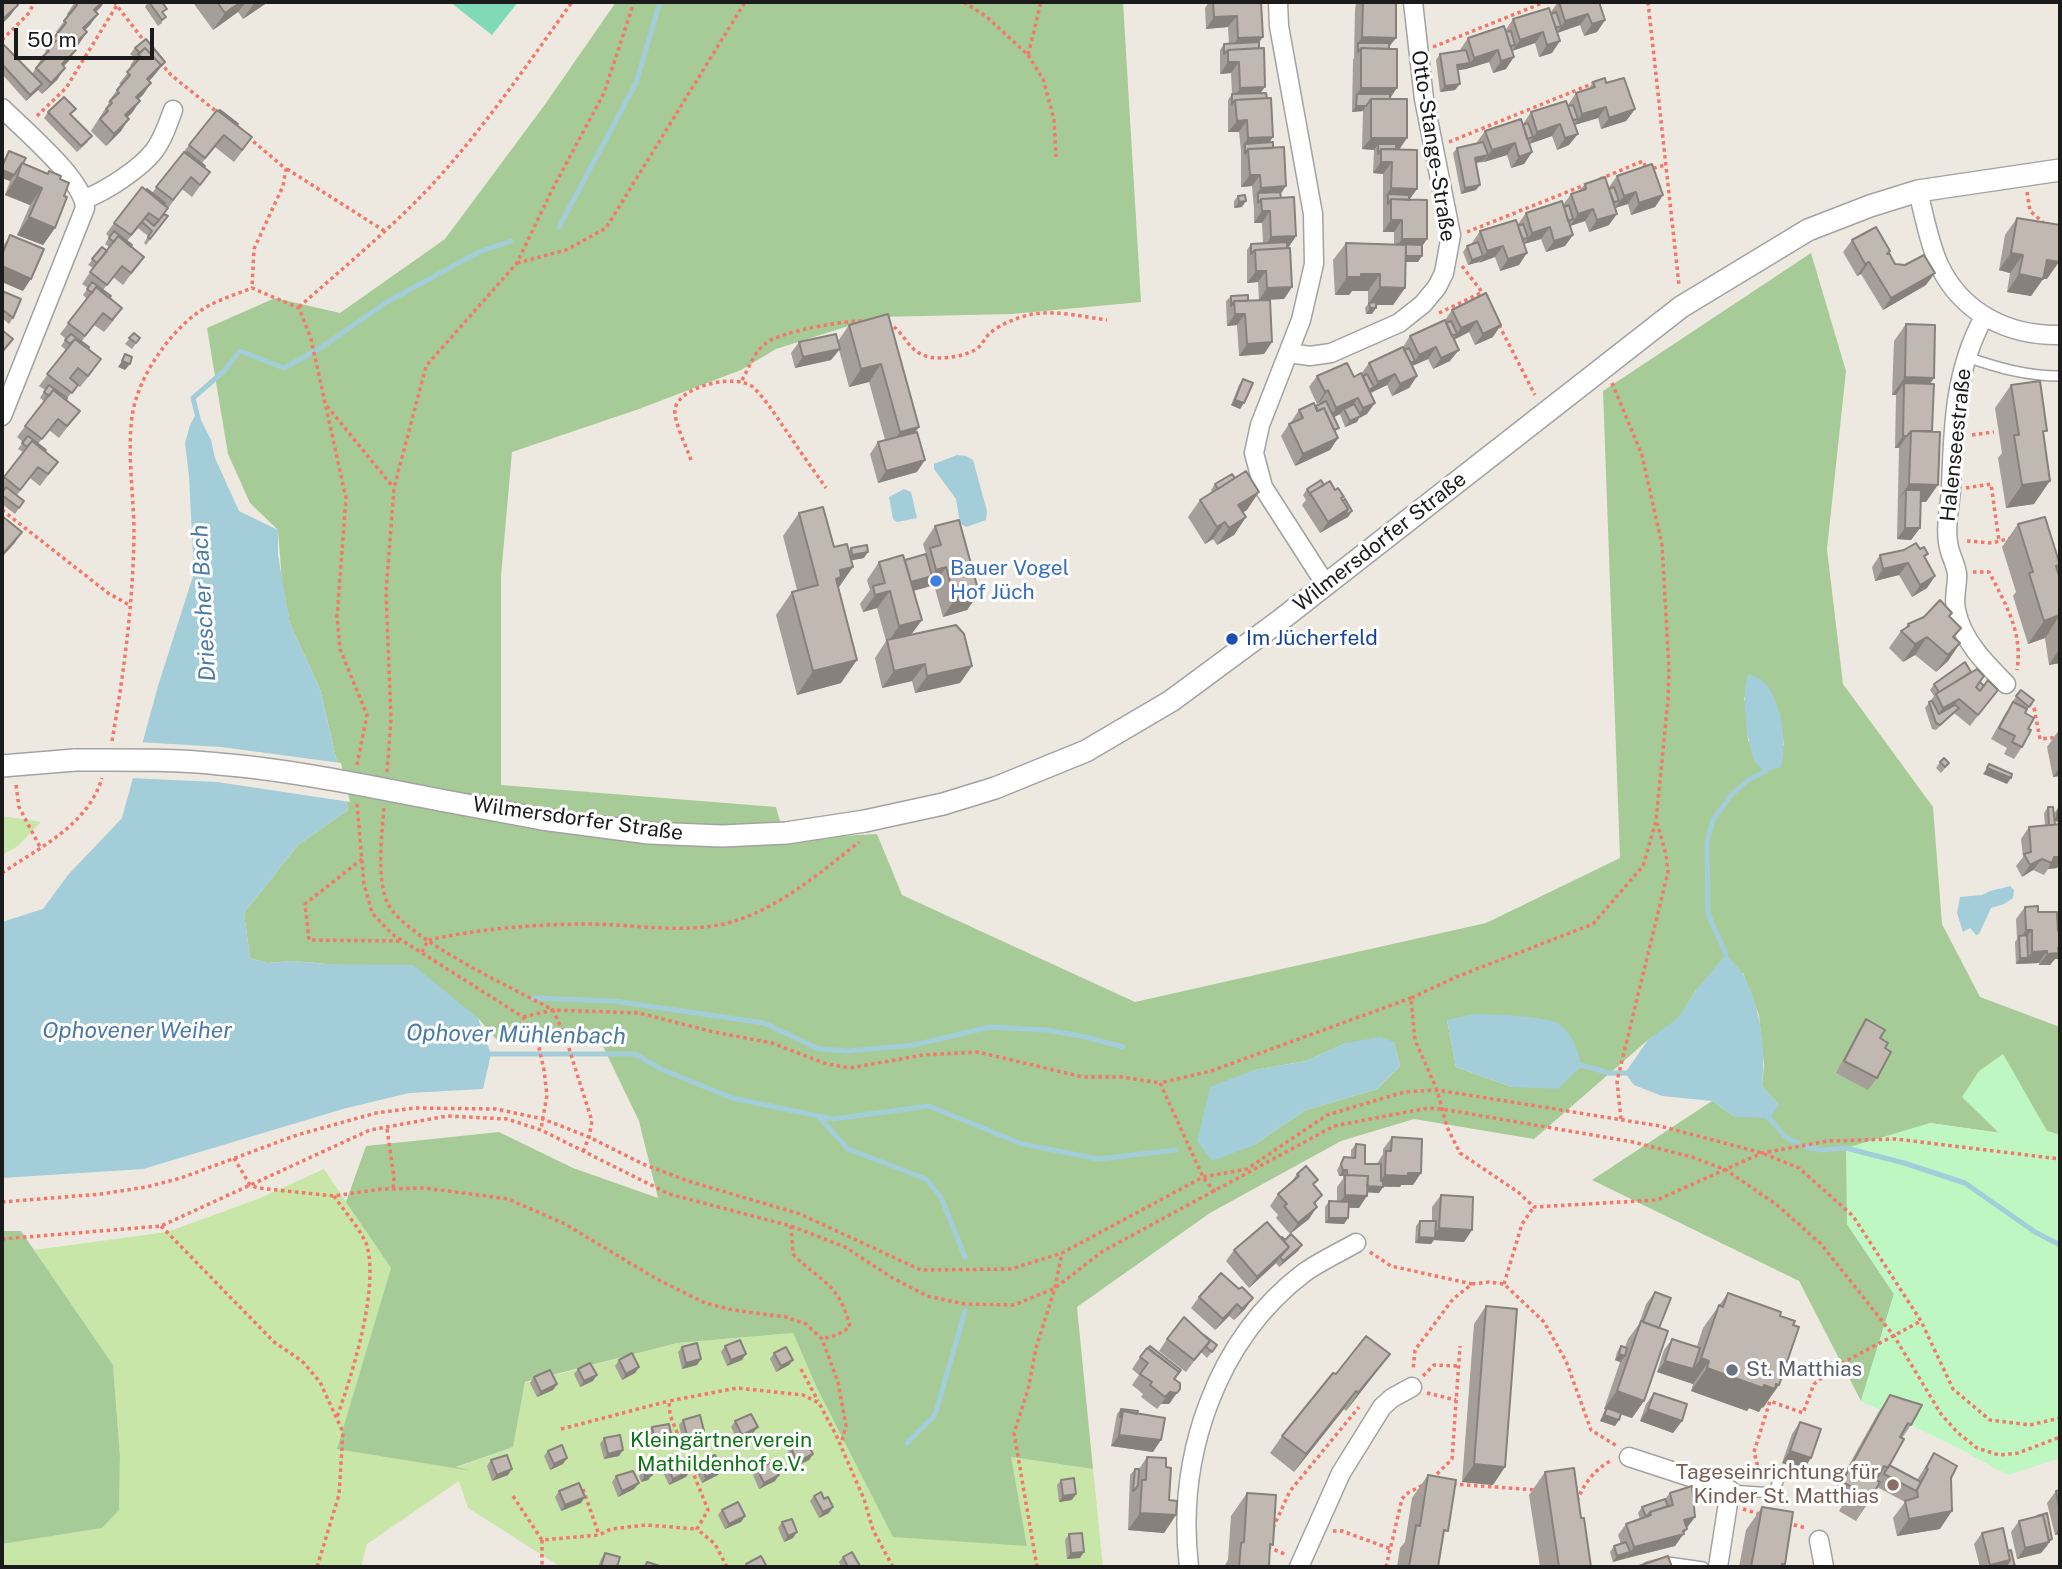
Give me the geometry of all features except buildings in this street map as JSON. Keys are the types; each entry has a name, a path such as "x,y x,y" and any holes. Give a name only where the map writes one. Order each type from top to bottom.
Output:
{"street":[{"path":"1278,2 1279,26 1313,214 1314,264 1289,353 1260,425 1254,453 1263,487 1326,585"},
{"name":"Otto-Stange-Straße","path":"1289,353 1310,356 1331,353 1399,323 1423,304 1437,287 1448,257 1451,235 1417,53 1413,2"},
{"path":"2,108 71,177 85,199 83,219 2,416"},
{"path":"85,199 110,186 152,153 161,140 173,110"},
{"name":"Wilmersdorfer Straße","path":"7,765 145,760 220,764 330,779 542,819 649,833 722,836 786,834 865,821 995,788 1086,751 1171,701 1326,585 1681,307 1808,230 1918,191 2060,170"},
{"path":"1918,191 1938,262 1950,284 1983,317 2024,331 2060,335"},
{"name":"Halenseestraße","path":"1983,317 1965,357 1953,437 1947,540 1957,573 1956,611 1976,654 2010,687"},
{"path":"1189,1567 1186,1547 1187,1504 1199,1428 1220,1374 1238,1344 1269,1304 1306,1272 1356,1243"},
{"path":"1299,1567 1341,1473 1382,1407 1412,1387"},
{"path":"1629,1457 1729,1497 1718,1567"},
{"path":"1819,1540 1824,1567"}],"lane":[{"path":"1965,357 2000,369 2032,375 2060,376"},
{"path":"1729,1497 1773,1493 1781,1475"},
{"path":"1648,1567 1668,1562 1703,1567"}],"path":[{"path":"2,40 28,14 35,2"},
{"path":"299,308 386,232 430,186 474,134 572,2"},
{"path":"325,405 394,488 426,366 517,262 604,93 634,2"},
{"path":"517,262 566,250 606,228 745,2"},
{"path":"964,2 987,17 1028,55 1043,79 1054,119 1056,157"},
{"path":"1028,55 1041,2"},
{"path":"1417,53 1545,2"},
{"path":"1648,2 1681,307"},
{"path":"23,129 66,88 116,4 148,45"},
{"path":"156,55 171,75 219,113"},
{"path":"1434,147 1603,80"},
{"path":"239,129 286,169 386,232"},
{"path":"1451,235 1467,232 1643,162 1647,170 1665,165"},
{"path":"252,288 254,249 283,186 286,169"},
{"path":"2025,176 2030,211 2046,225"},
{"path":"1448,257 1461,265 1483,292 1489,304"},
{"path":"2,510 108,593 131,606 134,533 132,416 142,383 164,346 186,320 211,304 252,288 299,308 311,339 346,498 337,617 340,649 367,715 357,768"},
{"path":"1423,304 1438,314 1483,292"},
{"path":"887,322 900,329 915,350 936,358 978,349 988,334 1016,319 1035,314 1107,320"},
{"path":"1494,316 1530,388 1547,411"},
{"path":"742,380 755,355 767,342 809,328 853,321 875,322"},
{"path":"523,1017 553,1010 639,1013 772,1043 827,1064 850,1068 923,1055 978,1052 1083,1077 1122,1077 1160,1083 1211,1071 1411,998 1455,977 1593,924 1643,866 1656,821 1668,677 1662,545 1642,455 1605,365"},
{"path":"691,460 674,415 680,398 701,387 726,380 742,380 752,386 766,402 826,488"},
{"path":"1951,491 1991,484 1999,541"},
{"path":"1947,540 1992,543 2020,535"},
{"path":"1957,573 1989,572 2015,622 2019,658 2010,687 2034,708 2040,739 2060,737"},
{"path":"7,765 19,807 40,847"},
{"path":"357,801 364,884 372,913 392,934 523,1017 537,1039 544,1070 547,1095 541,1130"},
{"path":"422,952 428,940 467,932 587,924 702,927 737,920 793,894 862,840 865,821"},
{"path":"1621,1119 1617,1082 1668,872 1666,854 1656,821"},
{"path":"362,859 305,904 309,940 403,941"},
{"path":"1411,998 1415,1040 1437,1090 1447,1127 1460,1153 1518,1192 1534,1208 1657,1200 1762,1153 1828,1141 1896,1139 2060,1159"},
{"path":"566,1039 592,1121 583,1152"},
{"path":"1160,1083 1203,1177 1215,1192"},
{"path":"2,1202 101,1194 146,1187 181,1178 297,1135 376,1113 415,1108 496,1109 543,1119 688,1181 800,1214 921,1270 1011,1269 1062,1253 1203,1177 1247,1168 1327,1115 1404,1092 1437,1090 1660,1126 1762,1153 1799,1168 1853,1216 1921,1321 1953,1389 1990,1420 2030,1425 2060,1418"},
{"path":"2,1239 161,1226 370,1130 447,1116 507,1119 541,1130 669,1194 791,1226 845,1247 891,1277 927,1296 965,1304 1014,1305 1055,1289 1103,1251 1334,1125 1429,1108 1633,1142 1692,1157 1726,1170 1777,1205 1821,1244 1894,1336 1941,1414 1958,1433 1977,1448 1999,1455 2018,1453 2060,1437"},
{"path":"387,1129 393,1189"},
{"path":"234,1158 250,1185"},
{"path":"250,1185 334,1196 425,1188 508,1199 565,1224 654,1278 705,1303 733,1310 786,1317 806,1324 822,1339 836,1374 846,1426 841,1444"},
{"path":"334,1196 367,1245 370,1287 349,1382 337,1418"},
{"path":"1504,1284 1519,1233 1534,1208"},
{"path":"161,1226 274,1342 302,1361 320,1382 337,1418 343,1432 339,1495 317,1567"},
{"path":"791,1226 793,1254 820,1276 845,1307 850,1327 837,1335 822,1339"},
{"path":"1356,1243 1391,1266 1472,1284 1504,1284 1545,1322 1559,1346 1591,1430 1624,1449 1629,1457 1615,1458 1599,1467 1583,1488 1574,1511"},
{"path":"1037,1567 1014,1433 1028,1390 1036,1348 1055,1289 1062,1253"},
{"path":"1412,1387 1415,1350 1453,1299 1472,1284"},
{"path":"1764,1492 1754,1452 1770,1401 1803,1413 1814,1384 1833,1368 1921,1321"},
{"path":"1386,1567 1402,1499 1430,1481 1452,1459 1460,1346"},
{"path":"1412,1387 1434,1364 1459,1366"},
{"path":"801,1369 841,1444 864,1499 873,1530 893,1567"},
{"path":"561,1429 669,1401 737,1388 803,1395 819,1403"},
{"path":"1431,1395 1457,1400"},
{"path":"669,1401 670,1415 708,1510 697,1529"},
{"path":"1272,1532 1290,1491 1359,1407"},
{"path":"1430,1481 1546,1489"},
{"path":"1574,1488 1583,1488"},
{"path":"583,1489 599,1535"},
{"path":"513,1496 542,1540 542,1567"},
{"path":"1729,1497 1763,1515"},
{"path":"1775,1519 1811,1529 1819,1540"},
{"path":"542,1540 599,1535 611,1529 646,1525 697,1529 715,1544 727,1567"},
{"path":"1315,1529 1342,1531 1391,1549"},
{"path":"1264,1557 1267,1545 1278,1550"}],"green space":[{"path":"450,2 518,2 492,35"},
{"path":"616,2 1123,2 1141,302 1012,314 877,317 776,349 741,370 639,409 512,452 501,576 501,785 776,807 785,839 877,834 902,895 1135,1002 1486,923 1620,858 1603,391 1811,253 1846,371 1827,549 1843,684 1933,807 1942,924 1980,997 2060,1027 2060,1135 2047,1131 2001,1133 1930,1123 1847,1224 1894,1294 1861,1401 1799,1281 1592,1180 1712,1101 1735,1117 1779,1105 1762,1086 1764,1066 1759,1015 1743,973 1696,990 1678,1019 1648,1040 1534,1139 1414,1119 1341,1141 1210,1213 1077,1307 1093,1469 1011,1457 1027,1546 893,1537 816,1386 793,1333 677,1343 525,1382 513,1447 456,1467 472,1471 337,1449 391,1268 346,1202 366,1146 499,1132 573,1168 658,1198 639,1121 597,1034 497,1040 478,1018 327,964 293,961 267,963 250,958 244,913 298,845 348,810 320,689 290,624 282,582 278,530 250,503 228,454 207,328 275,298 340,313 445,239 546,103","holes":["1744,697 1779,712 1784,745 1748,741","1447,1020 1512,1087 1456,1067","1394,1042 1400,1066 1377,1089 1306,1110 1254,1145 1254,1070 1306,1061 1346,1043"]},
{"path":"2,816 41,822 18,846 2,855"},
{"path":"2003,1054 2047,1131 2060,1135 2060,1458 2008,1475 1861,1401 1894,1294 1847,1224 1846,1148 1930,1123 1999,1133 1962,1097 1979,1071"},
{"name":"Kleingärtnerverein Mathildenhof e.V.","path":"324,1169 391,1268 338,1448 455,1468 513,1447 525,1383 677,1343 793,1333 816,1386 1027,1545 1010,1457 1093,1469 1103,1567 561,1567 468,1508 459,1481 367,1544 361,1567 2,1567 2,1544 101,1528 119,1510 120,1456 113,1365 34,1250 167,1232 258,1199"},
{"path":"2,1231 21,1231 113,1365 120,1456 119,1510 102,1528 2,1544"}],"water":[{"name":"Ophovener Weiher","path":"197,412 239,511 278,530 278,555 290,624 320,689 348,810 298,845 244,913 250,958 267,963 293,961 413,965 478,1018 491,1054 483,1089 409,1093 343,1109 143,1169 2,1178 2,922 43,909 68,875 122,818 158,686 194,573 185,443"},
{"path":"957,455 973,460 987,511 986,520 966,527 960,523 956,499 934,469 934,464"},
{"path":"904,489 911,492 917,518 897,522 893,519 889,497"},
{"path":"1749,674 1764,682 1779,711 1783,758 1781,767 1766,771 1754,760 1749,742 1745,691"},
{"path":"2010,886 2014,890 2013,898 1991,908 1979,934 1976,935 1970,928 1963,932 1957,913 1960,897 1982,895"},
{"path":"1726,954 1744,976 1755,1002 1763,1044 1762,1086 1779,1105 1770,1118 1735,1117 1712,1101 1662,1096 1634,1085 1625,1073 1648,1040 1678,1018 1696,990"},
{"path":"1474,1014 1530,1017 1557,1023 1571,1036 1582,1066 1558,1089 1512,1087 1456,1067 1447,1020"},
{"path":"1380,1037 1394,1042 1400,1066 1377,1089 1306,1110 1254,1145 1212,1161 1197,1141 1210,1087 1254,1070 1306,1061 1346,1043"}],"pier":[{"path":"139,742 221,747 341,763 350,802 217,782 129,778"}],"waterway":[{"name":"Driescher Bach","path":"559,227 636,83 660,2"},
{"name":"Driescher Bach","path":"198,418 193,398 224,371 240,351 284,368 322,347 387,302 479,252 511,241"},
{"path":"1726,954 1708,914 1707,841 1713,820 1731,795 1748,780 1766,771"},
{"path":"533,998 614,1001 764,1023 819,1049 848,1051 914,1045 990,1027 1046,1030 1123,1047"},
{"name":"Ophover Mühlenbach","path":"487,1054 635,1054 661,1069 732,1098 833,1119 929,1106 1022,1144 1099,1159 1176,1150"},
{"path":"1578,1064 1609,1073 1630,1073"},
{"name":"Ophover Mühlenbach","path":"1764,1115 1787,1138 1798,1143"},
{"path":"819,1117 848,1149 926,1179 941,1197 965,1257"},
{"name":"Ophover Mühlenbach","path":"1806,1147 1821,1150 1846,1148 1965,1183 2035,1232 2060,1245"},
{"path":"907,1443 935,1415 965,1311"}],"place":[{"name":"Bauer Vogel Hof Jüch","path":"936,581"},
{"name":"Im Jücherfeld","path":"1232,639"},
{"name":"St. Matthias","path":"1732,1370"},
{"name":"Tageseinrichtung für Kinder St. Matthias","path":"1893,1485"}]}
